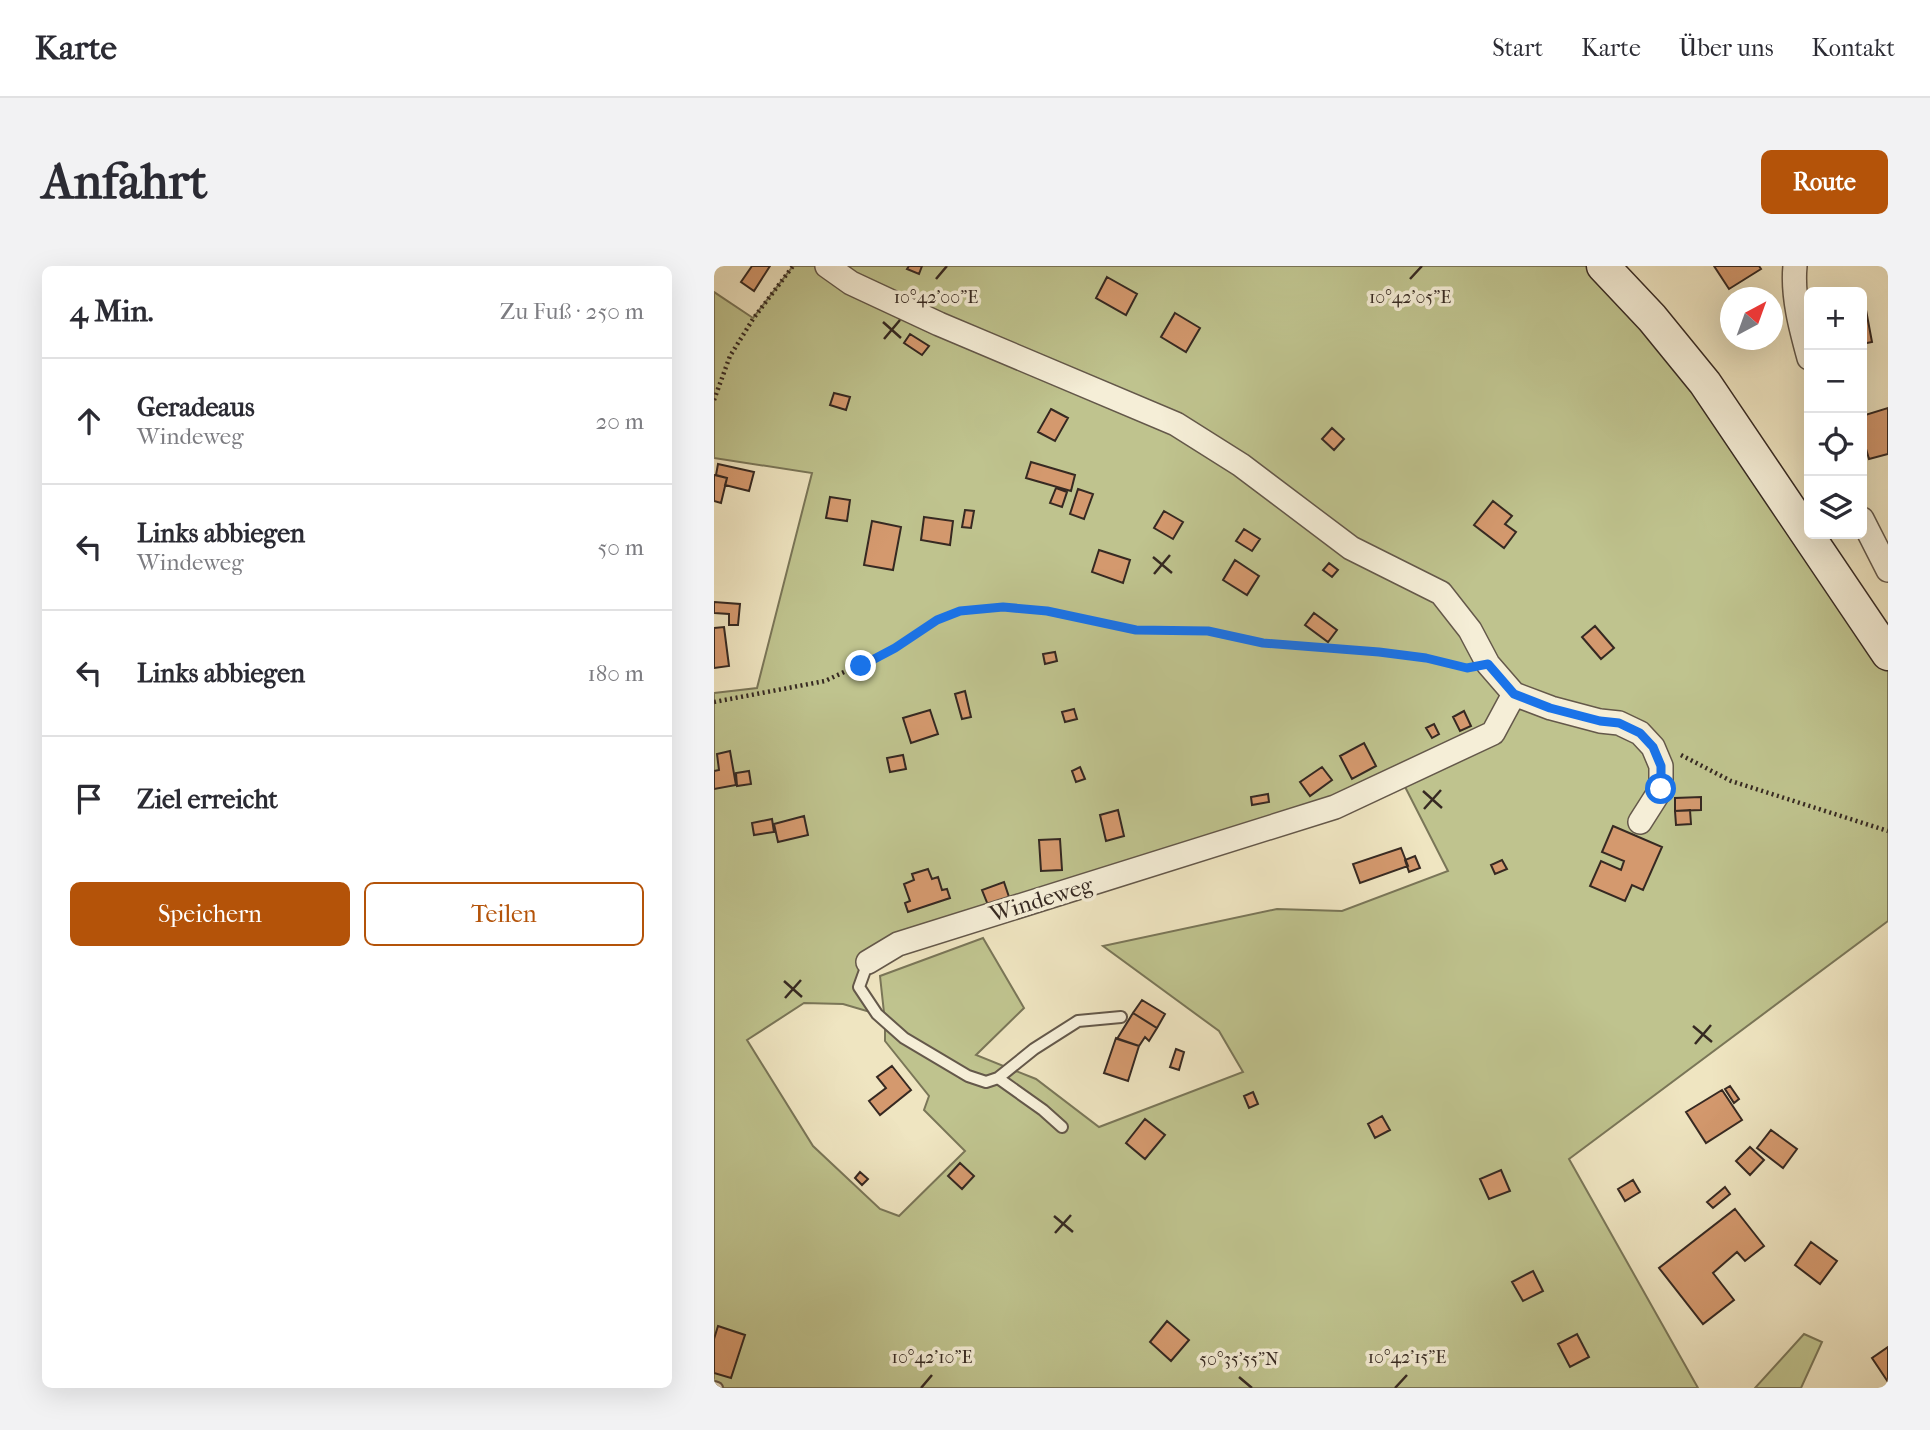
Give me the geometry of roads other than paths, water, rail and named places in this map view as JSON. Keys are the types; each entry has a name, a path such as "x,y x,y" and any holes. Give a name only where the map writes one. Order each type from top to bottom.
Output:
{"main road":[{"path":"1602,266 1653,318 1705,383 1888,654"}],"street":[{"path":"827,266 851,283 939,324 1176,424 1241,465 1351,548 1441,593 1470,630 1488,664 1514,694 1550,708 1619,723 1640,733 1653,747 1661,766 1661,789 1640,822"},
{"path":"1795,266 1794,279 1807,350"},
{"path":"1867,530 1888,570"},
{"name":"Windeweg","path":"868,962 898,944 1335,807 1493,733 1514,694"}],"lane":[{"name":"Windeweg","path":"868,962 859,987 886,1022 904,1038 968,1076 986,1082 998,1078"},
{"path":"1062,1127 998,1078 1034,1049 1078,1021 1121,1017"}]}
